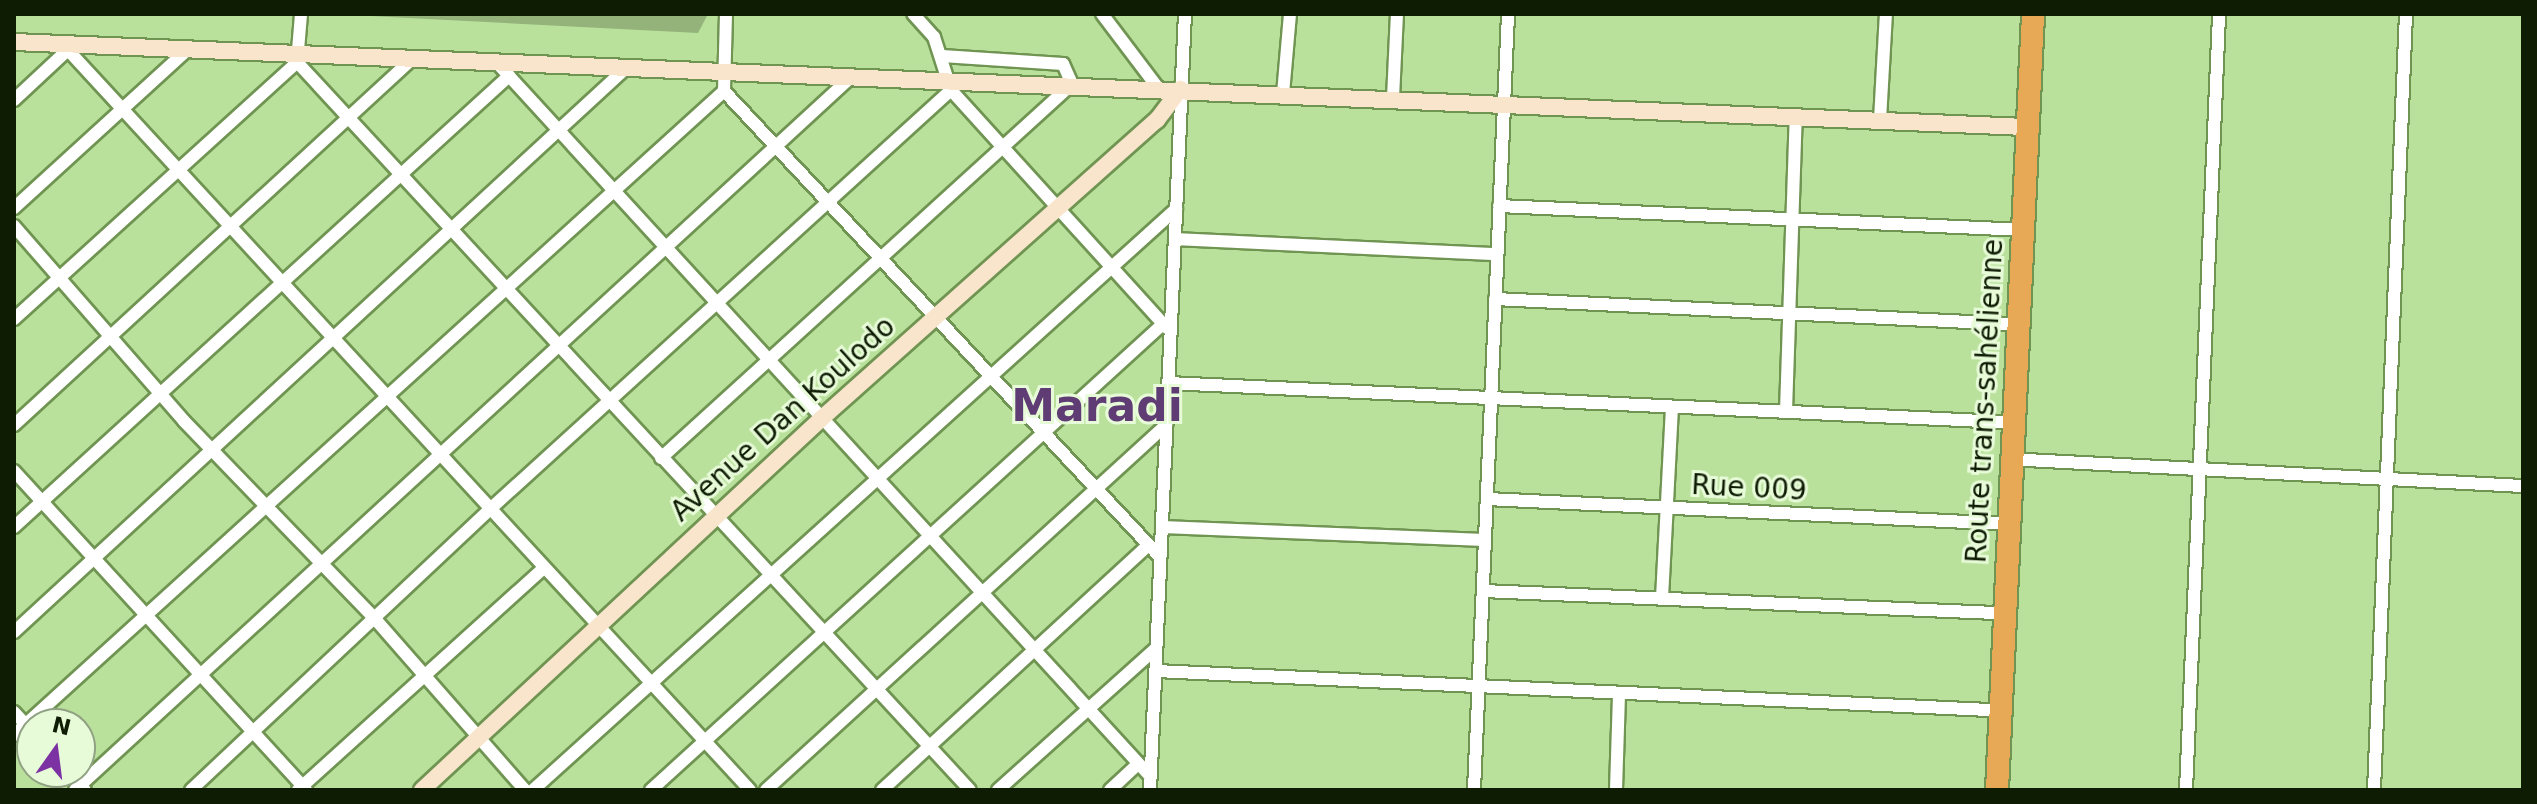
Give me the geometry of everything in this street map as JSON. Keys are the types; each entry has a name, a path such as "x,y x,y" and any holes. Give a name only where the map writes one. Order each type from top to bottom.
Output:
{"highway":[{"name":"Route trans-sahélienne","path":"1997,790 2022,126 2022,14"},
{"name":"Route trans-sahélienne","path":"2022,126 2033,14"},
{"name":"Route trans-sahélienne","path":"2008,459 2005,422 2009,324 2018,230"},
{"name":"Route trans-sahélienne","path":"1987,790 1995,613 2005,523"}],"street":[{"path":"301,14 298,59 661,458 970,790"},
{"path":"726,14 724,82 775,147 987,378 1160,557"},
{"path":"913,14 928,28 942,56 950,85 1110,269 1166,327"},
{"path":"1102,14 1158,88"},
{"path":"1150,784 1168,383 1166,327 1175,239 1185,14"},
{"path":"1283,94 1290,14"},
{"path":"1393,98 1397,14"},
{"path":"1474,790 1508,14"},
{"path":"1880,120 1886,14"},
{"path":"2186,790 2219,14"},
{"path":"2374,790 2406,14"},
{"path":"14,42 70,48 187,50 298,59 410,61 504,70 625,69 724,82 848,80 950,85 1072,84 2022,126"},
{"path":"14,100 70,48"},
{"path":"70,48 438,457 599,625 750,790"},
{"path":"14,208 187,50"},
{"path":"942,56 1063,64 1072,84"},
{"path":"14,319 177,166 298,59"},
{"path":"14,425 410,61"},
{"path":"14,632 625,69"},
{"path":"504,70 715,307 1089,708 1138,764 1150,784"},
{"path":"14,527 401,172 504,70"},
{"path":"80,789 558,343 848,80"},
{"path":"50,708 724,82"},
{"path":"661,458 1072,84"},
{"path":"191,790 376,620 488,511 827,204 950,85"},
{"name":"Avenue Dan Koulodo","path":"422,790 821,419 1157,120 1182,88"},
{"path":"1786,411 1796,117"},
{"path":"1499,206 1794,217 2018,230"},
{"path":"533,790 654,685 875,479 1176,209"},
{"path":"14,226 211,450 376,620 525,790"},
{"path":"1175,239 1497,254"},
{"path":"1495,299 2009,324"},
{"path":"651,790 1042,433 1166,327"},
{"path":"1168,383 2005,422"},
{"path":"1662,598 1672,408"},
{"path":"766,790 1166,425"},
{"path":"2008,459 2523,486"},
{"path":"14,471 302,789 544,568"},
{"name":"Rue 009","path":"1487,499 2005,523"},
{"path":"1162,527 1485,540"},
{"path":"882,790 1148,545"},
{"path":"1483,591 1995,613"},
{"path":"998,790 1156,648"},
{"path":"1156,671 1990,710"},
{"path":"1616,790 1619,693"},
{"path":"1110,790 1138,764"}],"green space":[{"path":"332,14 708,14 698,33"}],"district":[{"name":"Maradi","path":"1097,406"}]}
